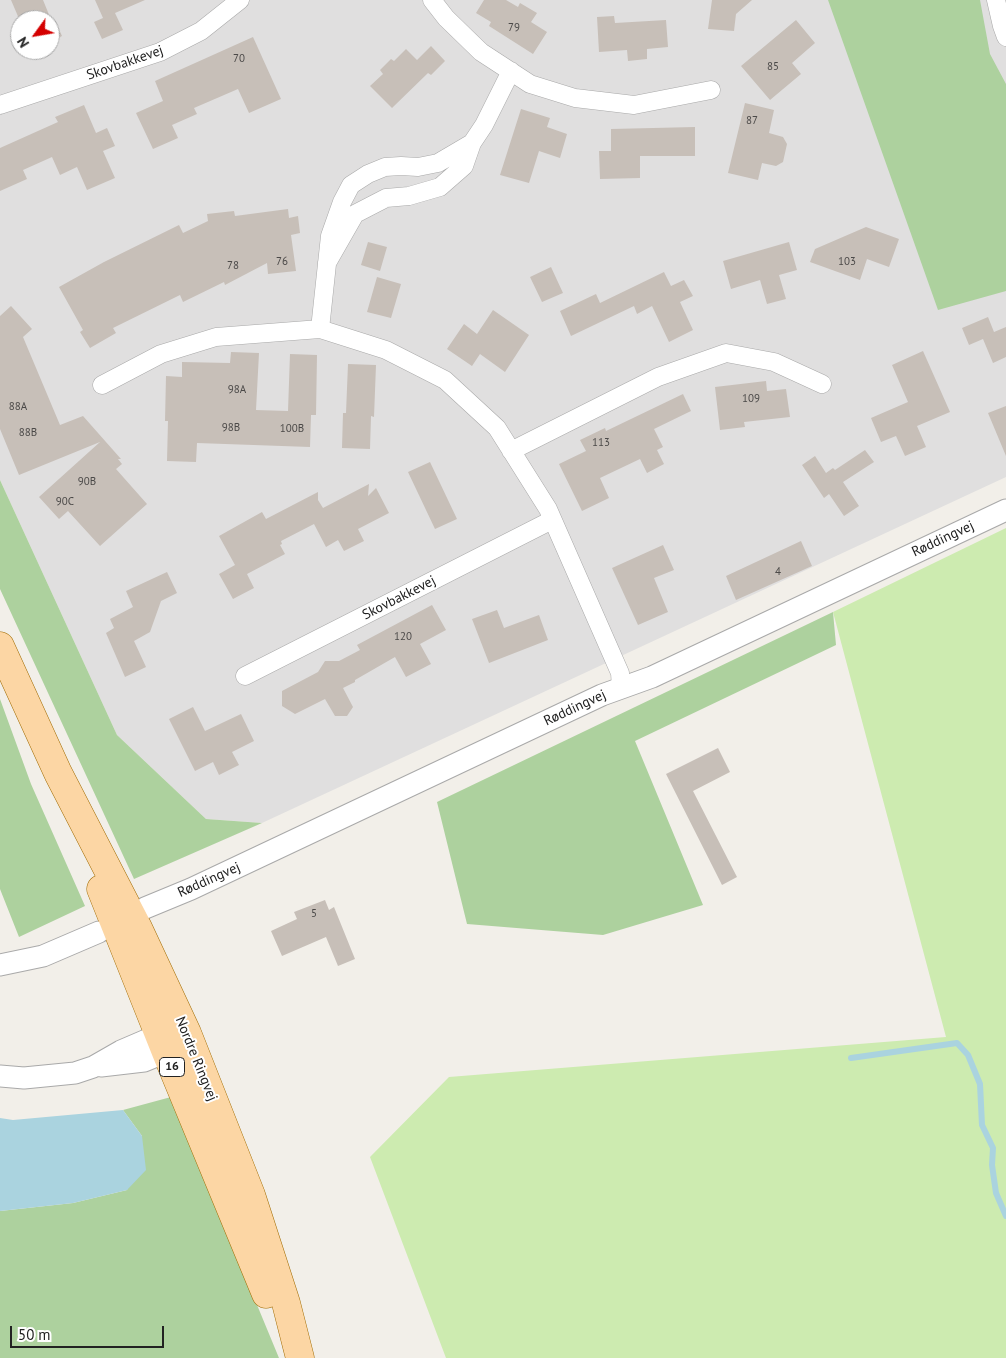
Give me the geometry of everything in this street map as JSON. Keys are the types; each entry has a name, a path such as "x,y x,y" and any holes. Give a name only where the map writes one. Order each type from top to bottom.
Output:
{"main road":[{"name":"Nordre Ringvej","path":"0,646 58,773 138,928 187,1033 251,1195 286,1303 300,1358"},
{"name":"Nordre Ringvej","path":"58,773 119,936 292,1358"}],"street":[{"name":"Skovbakkevej","path":"0,105 160,52 201,31 240,0"},
{"path":"432,0 446,18 481,52 530,84 575,98 634,105 711,90"},
{"path":"996,0 1006,37"},
{"path":"327,262 355,214 386,198 409,196 440,187 464,166 472,143 484,125 511,72"},
{"path":"320,329 330,236 342,202 351,185 368,174 385,167 418,167 438,163 472,143"},
{"path":"102,385 161,354 216,337 320,329 386,350 445,380 497,428 548,509 620,673 622,688"},
{"path":"511,450 658,377 726,353 774,362 822,384"},
{"name":"Røddingvej","path":"145,908 191,889 602,695 652,677 1006,510"},
{"name":"Skovbakkevej","path":"245,676 552,520"},
{"path":"0,965 43,956 99,932"},
{"path":"0,1076 24,1078 74,1073 93,1067 121,1051 163,1044 187,1033"}],"shaded area":[{"path":"0,0 1006,0 1006,477 262,823 206,819 117,735 0,480"}],"green space":[{"path":"828,0 980,0 990,54 1006,84 1006,291 938,310"},
{"path":"0,480 117,735 206,819 262,823 134,879 0,589"},
{"path":"1006,528 1006,1358 446,1358 370,1157 449,1077 946,1037 833,612"},
{"path":"833,612 836,645 635,741 703,905 603,935 467,924 437,802"},
{"path":"0,699 31,784 85,906 19,937 0,889"},
{"path":"171,1097 279,1358 0,1358 0,1211 73,1203 127,1190 142,1136 123,1110"}],"water":[{"path":"123,1110 142,1136 146,1170 127,1190 73,1203 0,1211 0,1118 13,1120"}],"building":[{"path":"11,0 43,0 47,10 15,10"},
{"path":"95,0 145,0 115,13 123,30 102,39 94,22 103,18"},
{"path":"484,0 506,0 518,7 520,3 537,13 531,22 547,32 533,54 489,26 491,22 476,13"},
{"path":"712,0 752,0 736,14 734,31 708,29"},
{"path":"614,16 615,23 666,20 668,47 647,49 647,59 628,61 627,50 599,52 597,17"},
{"path":"796,20 815,43 792,63 801,74 770,100 741,66"},
{"path":"253,37 281,99 249,113 238,89 194,108 197,114 172,125 178,138 153,149 136,113 163,101 155,81"},
{"path":"431,46 445,61 431,75 428,73 392,108 370,86 383,74 380,70 391,59 394,61 406,49 417,60"},
{"path":"745,103 774,110 769,133 783,137 787,144 783,162 776,166 762,163 758,180 728,173"},
{"path":"84,105 96,133 107,128 115,146 103,151 115,178 87,190 77,167 60,175 52,157 23,170 27,179 0,191 0,148 58,122 55,117"},
{"path":"521,109 550,118 547,127 567,134 560,158 539,151 529,183 500,175"},
{"path":"695,127 695,156 640,156 640,178 600,179 599,151 611,151 611,129"},
{"path":"288,209 289,218 298,216 300,233 291,235 296,271 268,274 267,263 225,285 224,282 183,302 180,295 113,328 116,333 90,348 80,332 83,330 59,287 104,262 179,225 183,233 208,221 207,214 234,211 235,216"},
{"path":"866,227 899,239 889,267 867,259 860,280 810,262 815,249"},
{"path":"368,242 387,247 380,271 361,265"},
{"path":"789,242 797,270 779,275 786,299 767,304 760,280 731,289 723,261"},
{"path":"551,267 563,293 542,302 530,277"},
{"path":"664,272 671,286 684,280 693,296 680,302 693,330 669,342 652,306 637,314 634,306 571,336 560,311 596,294 600,303"},
{"path":"377,277 401,284 391,318 367,312"},
{"path":"11,306 32,329 23,337 60,425 83,416 121,459 118,459 122,464 116,469 147,504 100,546 68,511 59,519 39,497 100,442 19,475 0,429 0,316"},
{"path":"493,310 529,335 505,372 480,354 472,366 447,349 464,324 477,334"},
{"path":"988,317 994,332 1006,327 1006,357 993,363 983,339 969,345 962,328"},
{"path":"923,351 950,412 917,426 926,447 905,456 896,436 881,442 871,418 908,402 892,365"},
{"path":"231,352 259,353 256,410 288,411 290,354 317,355 316,415 311,415 310,447 197,443 196,462 167,461 168,421 165,421 166,376 182,377 182,362 230,363"},
{"path":"348,364 376,365 374,417 371,416 370,449 342,448"},
{"path":"766,381 767,391 786,389 790,417 744,422 745,427 720,430 715,387"},
{"path":"683,394 691,411 654,429 663,447 657,450 664,464 647,473 640,459 600,478 609,498 582,511 559,464 586,451 580,440 605,428 606,431"},
{"path":"1006,406 1006,456 988,413"},
{"path":"865,450 874,462 843,482 859,506 844,516 829,494 824,498 802,465 815,456 826,473 833,468 835,470"},
{"path":"430,462 457,519 435,529 408,472"},
{"path":"369,484 368,496 376,488 389,513 358,529 364,541 344,551 338,540 326,547 314,524 281,541 282,544 280,545 285,554 247,574 254,588 233,599 219,574 235,565 219,536 262,512 266,519 318,492 318,500 323,508"},
{"path":"801,541 812,566 736,600 726,576"},
{"path":"663,545 674,570 654,578 668,612 638,625 612,568"},
{"path":"167,572 177,593 161,601 150,632 134,641 146,667 125,677 106,633 114,628 110,619 133,607 126,591"},
{"path":"432,605 446,630 420,644 431,664 406,677 395,657 355,680 355,682 343,688 353,707 347,716 335,716 325,699 295,714 282,706 282,691 318,672 325,661 339,661 360,650 357,645"},
{"path":"497,610 504,628 539,615 548,640 489,663 472,619"},
{"path":"193,707 205,731 241,714 254,741 232,752 239,765 219,775 213,762 195,771 169,719"},
{"path":"718,748 730,772 693,791 737,877 722,885 666,774"},
{"path":"325,900 329,910 334,907 355,959 338,966 326,937 282,956 271,931 297,919 294,912"}],"waterway":[{"path":"851,1058 957,1043 968,1055 980,1084 982,1125 993,1148 992,1165 996,1193 1006,1216"}]}
